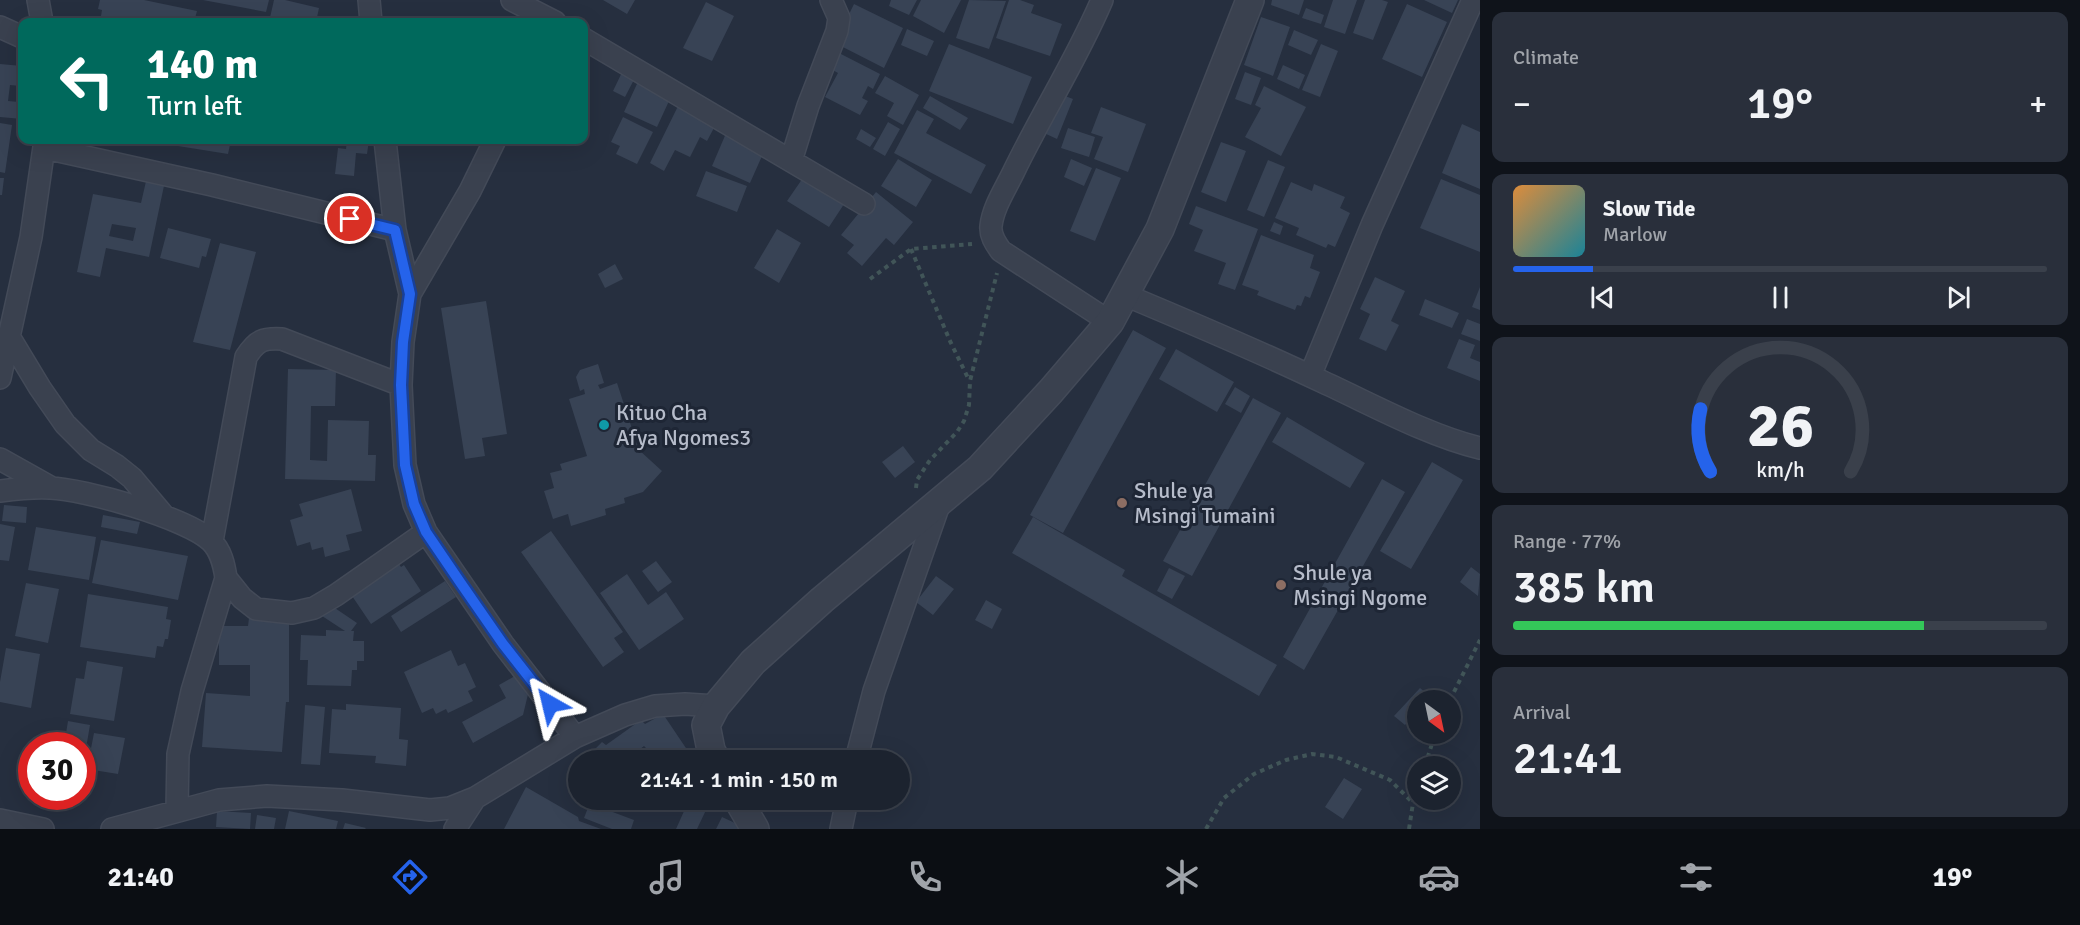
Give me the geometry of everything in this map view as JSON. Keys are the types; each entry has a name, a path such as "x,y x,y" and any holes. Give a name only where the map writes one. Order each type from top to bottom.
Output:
{"street":[{"path":"38,0 41,18"},
{"path":"369,0 371,18"},
{"path":"512,0 544,18"},
{"path":"791,161 808,106 837,32 839,18 831,0"},
{"path":"1102,0 994,212 991,228 997,246 1028,270 1110,322"},
{"path":"711,750 706,725 716,706 753,662 822,600 980,468 1051,391 1110,322 1160,229 1250,0"},
{"path":"1311,376 1372,225 1473,0"},
{"path":"0,27 18,35"},
{"path":"588,41 864,204"},
{"path":"0,378 31,237 45,144 395,230"},
{"path":"385,144 395,230 410,294 403,342 401,385 405,465 414,504 426,532 503,644 575,737"},
{"path":"410,294 470,191 493,144"},
{"path":"1125,295 1392,414 1462,444 1480,448"},
{"path":"8,334 40,388 65,424 91,450 132,478 164,516"},
{"path":"212,541 246,357 254,345 267,339 282,339 401,385"},
{"path":"0,459 51,488"},
{"path":"0,491 51,488 82,493 164,516 195,528 212,541 224,560 226,578 192,692 178,754 177,810"},
{"path":"859,750 874,691 940,502"},
{"path":"226,578 242,598 256,609 275,613 292,613 314,608 426,532"},
{"path":"112,829 219,800 267,796 342,800 433,820 450,808 475,798 575,737 625,715 654,706 685,704 716,706"},
{"path":"455,829 475,798"},
{"path":"743,810 752,827"},
{"path":"841,829 845,810"},
{"path":"0,820 44,829"}],"path":[{"path":"870,279 911,249 997,246 995,285 970,381 969,405 964,421 957,432 930,460 917,480 914,525"},
{"path":"911,249 950,341 970,381"},
{"path":"1455,690 1480,640"},
{"path":"1206,829 1224,798 1254,774 1286,760 1312,754 1336,757 1390,780 1407,797"},
{"path":"1409,829 1412,810"}],"building":[{"path":"100,0 144,0 197,11 195,18 101,18 102,10 98,9"},
{"path":"203,0 269,0 266,12"},
{"path":"274,0 285,0 319,8 317,18 270,18"},
{"path":"603,0 635,0 627,14"},
{"path":"891,0 917,0 909,15 889,6"},
{"path":"921,0 961,0 944,33 913,16"},
{"path":"969,0 1006,1 989,49 956,38"},
{"path":"1009,0 1020,0 1034,5 1031,13 1062,24 1050,56 996,38"},
{"path":"1272,0 1304,0 1299,15 1271,5"},
{"path":"1333,0 1357,0 1345,34 1324,27"},
{"path":"1365,0 1388,2 1373,40 1353,33"},
{"path":"1424,0 1458,0 1452,13"},
{"path":"706,2 734,16 712,61 683,48"},
{"path":"854,4 903,28 884,68 835,43"},
{"path":"1407,4 1447,22 1422,77 1382,59"},
{"path":"1306,8 1324,15 1321,24 1302,18"},
{"path":"1261,17 1290,27 1273,76 1244,65"},
{"path":"907,29 934,41 927,56 901,45"},
{"path":"1294,30 1318,40 1311,55 1288,45"},
{"path":"949,44 1032,77 1013,124 929,91"},
{"path":"1321,44 1338,51 1320,97 1302,90"},
{"path":"839,53 880,74 873,89 868,86 862,98 868,101 860,115 825,97 838,73 831,69"},
{"path":"0,64 18,66 18,86 10,85 8,101 18,102 18,119 0,117"},
{"path":"626,64 639,70 625,97 613,91"},
{"path":"1283,65 1305,75 1299,89 1277,79"},
{"path":"1245,72 1261,78 1251,105 1235,99"},
{"path":"642,73 675,88 657,127 624,112"},
{"path":"885,76 919,95 903,125 887,116 894,103 875,93"},
{"path":"1264,86 1306,107 1281,156 1245,137 1261,108 1255,105"},
{"path":"1060,94 1073,99 1057,139 1044,133"},
{"path":"930,96 968,118 960,130 923,108"},
{"path":"682,98 715,126 707,141 700,137 690,157 675,150 664,171 650,163"},
{"path":"1101,107 1146,124 1128,172 1094,159 1103,137 1091,133"},
{"path":"917,110 934,119 926,133 986,165 971,194 894,153"},
{"path":"623,117 653,132 637,164 616,154 620,146 611,142"},
{"path":"888,122 900,129 885,156 873,149"},
{"path":"0,123 12,125 5,173 0,172"},
{"path":"1462,124 1480,132 1480,189 1442,173"},
{"path":"1068,128 1095,137 1089,157 1061,148"},
{"path":"861,129 876,138 870,147 856,139"},
{"path":"727,131 766,147 750,183 712,166"},
{"path":"1221,142 1246,151 1226,202 1201,192"},
{"path":"178,144 230,144 228,154 178,146"},
{"path":"347,144 368,144 367,154 356,153 354,176 335,174 338,148 346,149"},
{"path":"898,159 932,180 916,207 881,186"},
{"path":"1071,159 1092,168 1084,186 1064,177"},
{"path":"1268,160 1285,167 1264,217 1247,210"},
{"path":"1096,168 1121,178 1095,241 1070,231"},
{"path":"706,171 747,186 737,212 696,196"},
{"path":"807,172 848,198 829,227 787,201"},
{"path":"147,177 165,181 149,257 106,248 100,277 77,272 93,194 141,203","holes":["112,224 136,228 133,241 109,236"]},
{"path":"0,178 4,178 2,195 0,195"},
{"path":"1441,179 1480,195 1480,252 1420,228"},
{"path":"1291,182 1312,191 1314,184 1345,197 1340,208 1350,213 1335,247 1328,244 1326,248 1296,235 1299,228 1275,218"},
{"path":"876,192 913,222 894,245 886,238 862,266 847,253 854,245 841,235"},
{"path":"1196,206 1258,229 1235,290 1218,284 1226,263 1194,251 1203,230 1189,224"},
{"path":"1274,222 1283,226 1280,235 1270,231"},
{"path":"168,228 211,239 206,257 202,256 199,268 160,258"},
{"path":"777,229 801,243 779,283 754,268"},
{"path":"1261,235 1314,255 1310,268 1320,272 1310,298 1305,296 1301,306 1297,305 1295,310 1257,295 1259,291 1242,285"},
{"path":"220,243 256,252 230,350 193,342"},
{"path":"615,264 623,279 605,288 598,274"},
{"path":"1375,277 1405,291 1391,321 1399,325 1386,351 1359,339 1370,314 1360,309"},
{"path":"1480,287 1480,310 1472,307"},
{"path":"1425,299 1459,313 1452,328 1419,315"},
{"path":"486,301 507,434 482,438 485,456 465,459 441,308"},
{"path":"1467,319 1480,324 1480,341 1461,334"},
{"path":"1133,330 1166,348 1063,533 1030,515"},
{"path":"1459,339 1475,345 1470,358 1480,362 1480,381 1447,368"},
{"path":"1176,349 1234,382 1217,412 1159,379"},
{"name":"Kituo Cha Afya Ngomes3","path":"598,364 604,383 598,385 600,389 617,383 639,450 662,471 643,492 624,498 625,503 605,509 606,515 571,526 568,514 553,519 544,491 554,488 550,473 562,470 560,464 587,456 569,399 585,394 584,389 580,391 576,377 580,370"},
{"path":"288,369 336,370 335,406 311,406 310,460 327,461 328,420 369,421 368,455 376,455 375,481 285,479"},
{"path":"1235,387 1250,396 1241,413 1225,404"},
{"path":"1253,398 1281,413 1192,576 1163,561"},
{"path":"1287,417 1365,463 1350,488 1272,442"},
{"path":"903,446 915,462 895,478 882,462"},
{"path":"1432,462 1463,480 1411,569 1380,551"},
{"path":"1382,479 1405,492 1304,670 1283,657"},
{"path":"351,489 362,531 346,535 350,550 325,557 323,547 312,550 310,542 297,546 290,520 303,516 299,504"},
{"path":"4,505 27,507 26,523 2,521"},
{"path":"103,515 140,522 137,534 101,527"},
{"path":"1033,517 1125,570 1122,576 1277,665 1259,696 1012,553"},
{"path":"0,524 15,527 9,561 0,560"},
{"path":"36,527 96,537 89,580 28,570"},
{"path":"551,531 623,632 614,638 624,652 603,667 521,552"},
{"path":"101,540 188,556 178,600 92,583"},
{"path":"393,555 401,567 404,565 421,591 371,624 348,590"},
{"path":"656,561 672,582 658,592 642,571"},
{"path":"1471,567 1480,574 1478,596 1460,582"},
{"path":"1169,568 1185,576 1172,599 1157,591"},
{"path":"627,574 648,605 666,592 684,619 639,650 600,593"},
{"path":"936,576 954,589 933,615 916,602"},
{"path":"445,581 456,597 401,632 391,616"},
{"path":"26,583 59,589 48,643 15,636"},
{"path":"88,594 168,607 166,619 171,620 168,639 165,639 163,647 157,646 155,658 80,647"},
{"path":"986,600 1002,609 992,629 975,620"},
{"path":"326,602 357,623 351,631 354,631 353,641 364,641 364,661 357,661 357,670 352,670 351,686 307,685 308,660 300,660 301,635 326,636 326,630 345,631 319,614"},
{"path":"249,618 289,618 289,702 286,702 282,752 202,747 206,693 250,696 250,665 219,665 219,626 248,626"},
{"path":"6,648 40,654 31,708 0,702 0,682"},
{"path":"451,650 458,666 465,663 476,687 468,691 473,701 448,713 446,709 436,714 433,708 422,713 404,672"},
{"path":"87,661 123,667 114,721 70,714 76,678 84,679"},
{"path":"522,672 530,686 523,715 473,743 462,722 506,698 499,685"},
{"path":"1407,702 1407,723 1405,725 1394,716"},
{"path":"346,704 401,708 399,739 408,740 406,766 375,763 376,756 329,753 332,709 346,710"},
{"path":"305,705 325,707 320,765 301,764"},
{"path":"663,714 687,750 663,750 661,748 648,750 644,746 639,750 594,750 602,742 606,745 641,720 645,724"},
{"path":"68,721 90,725 89,732 66,732"},
{"path":"96,733 125,738 118,774 96,770"},
{"path":"1344,778 1362,789 1343,819 1325,807"},
{"path":"526,787 578,817 579,821 601,829 504,829"},
{"path":"587,810 607,810 634,820 631,829 612,829 584,818"},
{"path":"685,810 706,810 697,829 676,829"},
{"path":"217,811 251,813 250,829 216,827"},
{"path":"289,811 338,821 336,829 285,829"},
{"path":"257,815 276,818 274,829 255,829"},
{"path":"722,817 748,829 716,829"},
{"path":"345,823 366,828 343,829"}],"place":[{"name":"Kituo Cha Afya Ngomes3","path":"604,425"},
{"name":"Shule ya Msingi Tumaini","path":"1122,503"},
{"name":"Shule ya Msingi Ngome","path":"1281,585"}],"route":[{"path":"350,219 395,230 410,294 403,342 401,385 405,465 414,504 426,532 460,582 503,644 550,704"}]}
